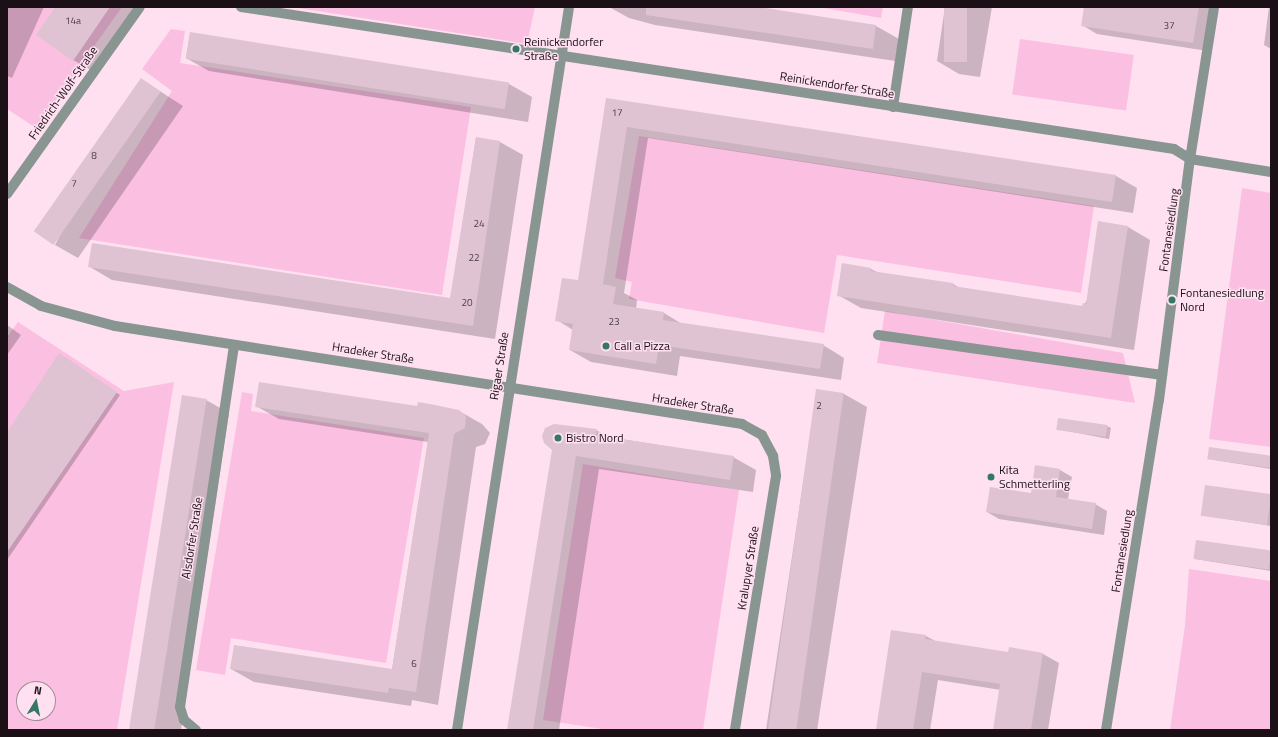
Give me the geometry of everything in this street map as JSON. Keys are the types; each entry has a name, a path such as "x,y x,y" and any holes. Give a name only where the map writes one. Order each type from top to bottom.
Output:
{"street":[{"name":"Friedrich-Wolf-Straße","path":"7,194 140,7"},
{"name":"Reinickendorfer Straße","path":"241,7 1174,149 1190,159"},
{"name":"Rigaer Straße","path":"457,730 508,387 569,7"},
{"path":"893,107 908,7"},
{"name":"Fontanesiedlung","path":"1106,730 1162,375 1190,159 1214,7"},
{"path":"1190,159 1271,172"},
{"name":"Hradeker Straße","path":"7,287 41,306 115,326 742,424"},
{"path":"878,335 1162,375"},
{"name":"Alsdorfer Straße","path":"196,730 184,720 180,707 234,345"},
{"name":"Kralupyer Straße","path":"735,730 776,476 773,456 762,435 742,424"}],"shaded area":[{"path":"7,7 122,7 36,128 7,109"},
{"path":"292,7 535,7 527,44"},
{"path":"818,7 883,7 881,18"},
{"path":"171,29 185,31 180,63 471,107 442,295 79,238 172,91 142,69"},
{"path":"1020,39 1134,55 1126,110 1012,94"},
{"path":"639,136 1094,206 1081,293 837,255 824,333 629,299 632,282 615,278"},
{"path":"1242,188 1271,193 1271,447 1209,439"},
{"path":"885,311 1123,353 1135,403 877,363"},
{"path":"18,322 124,391 174,382 117,730 7,730 7,337"},
{"path":"242,392 253,394 251,411 424,438 386,663 231,638 225,675 196,670"},
{"path":"583,464 739,490 703,730 609,730 543,720"},
{"path":"1189,569 1271,581 1271,730 1170,730 1185,625"}],"building":[{"path":"55,7 110,7 73,61 36,35"},
{"path":"646,7 759,7 876,25 873,49 646,15"},
{"path":"944,7 967,7 967,62 944,62"},
{"path":"1084,7 1199,7 1193,43 1081,26"},
{"path":"190,32 509,83 505,109 186,59"},
{"path":"141,78 161,92 53,245 34,231"},
{"path":"606,98 1116,175 1112,202 627,127 603,284 616,287 613,304 664,312 663,320 824,344 820,369 659,345 656,364 569,350 573,324 555,321 562,278 578,280"},
{"path":"476,137 500,141 473,326 88,267 92,243 450,298"},
{"path":"1098,221 1128,226 1111,338 837,296 842,263 871,268 871,271 953,283 953,286 1082,306 1083,303 1086,304"},
{"path":"59,353 117,392 7,552 7,432"},
{"path":"259,382 417,406 418,402 459,410 466,416 465,428 454,434 416,692 389,688 388,693 230,669 234,645 392,669 429,433 255,407"},
{"path":"816,389 844,393 796,730 768,730"},
{"path":"182,395 207,399 154,730 129,730"},
{"path":"1058,418 1108,425 1106,437 1056,430"},
{"path":"554,424 597,429 596,435 734,456 730,480 576,456 533,730 507,730 552,450 544,443 542,436 545,428"},
{"path":"1209,447 1271,456 1270,468 1207,459"},
{"path":"1035,465 1060,469 1056,497 1096,503 1092,529 986,512 990,487 1031,493"},
{"path":"1205,485 1271,494 1267,525 1201,516"},
{"path":"1196,540 1271,551 1269,569 1193,559"},
{"path":"891,630 926,635 925,639 1008,652 1009,647 1043,653 1031,730 993,730 1000,684 922,672 913,730 876,730"}],"place":[{"name":"Reinickendorfer Straße","path":"516,49"},
{"name":"Fontanesiedlung Nord","path":"1172,300"},
{"name":"Call a Pizza","path":"606,346"},
{"name":"Bistro Nord","path":"558,438"},
{"name":"Kita Schmetterling","path":"991,477"}]}
